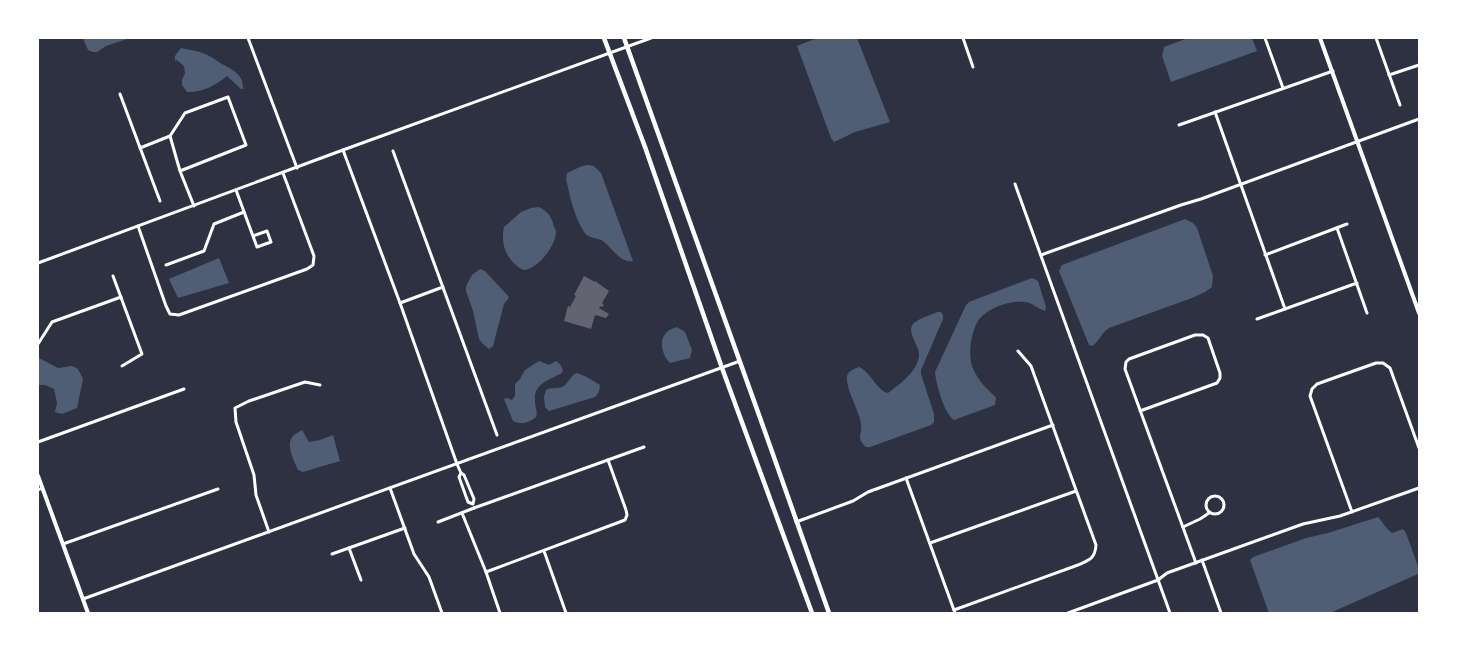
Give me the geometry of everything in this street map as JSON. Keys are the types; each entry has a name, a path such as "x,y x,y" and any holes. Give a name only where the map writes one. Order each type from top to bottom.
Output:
{"main road":[{"path":"604,38 645,147 722,368 812,613"},
{"path":"624,38 829,613"}],"street":[{"path":"248,38 297,168"},
{"path":"38,263 651,38"},
{"path":"963,38 973,67"},
{"path":"1265,38 1283,88"},
{"path":"1320,38 1419,313"},
{"path":"1376,38 1400,105"},
{"path":"1389,75 1419,65"},
{"path":"1179,125 1332,71"},
{"path":"120,94 160,201"},
{"path":"140,148 170,136 185,113 228,97 246,145 180,171"},
{"path":"1214,112 1285,309"},
{"path":"1040,255 1240,185 1419,119"},
{"path":"170,136 180,171 194,206"},
{"path":"343,150 400,303 457,464 461,473 464,475 474,499 474,508"},
{"path":"393,151 497,435"},
{"path":"138,226 170,314 179,315 307,269 313,265 314,256 283,173"},
{"path":"1015,184 1170,613"},
{"path":"236,190 257,247 271,242 267,231 253,236"},
{"path":"166,265 204,251 214,224 244,212"},
{"path":"1265,255 1347,224"},
{"path":"1337,228 1367,313"},
{"path":"113,276 142,354 122,366"},
{"path":"1257,319 1357,283"},
{"path":"400,303 443,288"},
{"path":"38,344 52,322 121,297"},
{"path":"1140,411 1217,383 1220,378 1220,373 1208,338 1202,335 1195,335 1129,359 1126,362 1125,368 1140,411 1196,563"},
{"path":"906,478 955,611 1078,565 1092,558 1096,553 1096,545 1031,366 1018,351"},
{"path":"83,599 740,361"},
{"path":"1352,512 1310,396 1312,389 1317,384 1376,363 1383,363 1390,368 1419,448"},
{"path":"269,532 256,495 254,475 236,422 235,408 249,401 305,382 320,385"},
{"path":"38,442 184,389"},
{"path":"796,522 853,501 868,492 1053,425"},
{"path":"438,522 644,447"},
{"path":"486,572 625,520 627,515 626,510 608,460"},
{"path":"461,473 459,477 468,502 473,504"},
{"path":"38,476 40,489 63,544 88,613"},
{"path":"63,544 218,488"},
{"path":"390,488 414,554 429,577 442,613"},
{"path":"1068,613 1158,580 1167,573 1303,524 1340,516 1419,488"},
{"path":"930,543 1076,491"},
{"path":"1214,496 1220,497 1223,502 1222,511 1217,514 1209,512 1205,504 1208,498 1214,496"},
{"path":"1183,527 1200,520 1209,512"},
{"path":"462,513 486,572 500,613"},
{"path":"332,554 405,528"},
{"path":"349,548 361,580"},
{"path":"544,551 566,613"},
{"path":"1202,560 1221,613"}],"water":[{"path":"83,38 130,38 106,46 97,52 93,52 88,50"},
{"path":"817,38 857,38 890,122 855,132 834,142 831,138 797,46"},
{"path":"1188,38 1252,38 1257,51 1171,82 1162,56 1164,47"},
{"path":"181,48 206,54 234,71 242,80 243,89 241,89 227,76 208,88 187,92 182,85 182,80 185,73 184,66 177,60 175,61 175,56"},
{"path":"582,166 594,166 601,173 633,261 620,258 603,241 590,237 586,234 578,220 566,179 567,173"},
{"path":"539,207 547,212 551,218 556,231 555,238 553,244 540,262 528,269 523,270 513,262 506,252 503,240 504,227 521,212"},
{"path":"1185,219 1193,223 1197,228 1213,276 1212,287 1192,298 1109,328 1092,346 1089,345 1059,271 1062,265"},
{"path":"219,258 229,283 178,298 169,279"},
{"path":"480,269 485,271 509,297 504,304 493,346 489,349 479,339 473,311 466,291 466,286 472,275"},
{"path":"1032,278 1038,281 1046,307 1045,311 1025,302 1013,302 999,306 987,312 978,321 974,331 970,349 972,366 980,381 996,398 995,405 954,420 944,405 937,384 935,372 966,305 969,302"},
{"path":"937,312 941,312 943,319 921,370 934,414 934,422 931,425 870,447 866,447 860,438 860,419 848,387 848,374 852,370 859,367 867,373 884,392 888,393 908,377 918,361 919,351 912,334 912,326 919,320"},
{"path":"677,327 685,332 692,350 690,358 670,363 665,357 662,349 662,340 667,332"},
{"path":"39,358 58,368 72,366 78,369 83,379 77,408 62,414 55,412 57,403 54,389 45,385 38,385"},
{"path":"539,361 549,365 556,361 560,364 563,370 562,373 547,380 537,390 535,395 536,417 525,423 513,421 504,399 507,398 512,400 515,396 515,384 525,370"},
{"path":"577,373 600,385 599,392 595,397 549,411 545,407 544,397 546,390 562,387 574,374"},
{"path":"302,430 309,442 333,435 340,461 303,472 298,470 291,453 290,444 293,436"},
{"path":"1378,517 1392,533 1403,529 1406,533 1419,569 1418,574 1330,613 1269,613 1250,560 1253,557 1306,538 1328,533"}],"building":[{"path":"584,276 595,281 609,291 602,303 604,305 602,307 600,306 599,308 609,314 606,318 595,315 591,329 564,321 568,306 570,307 576,296 574,295"}]}
